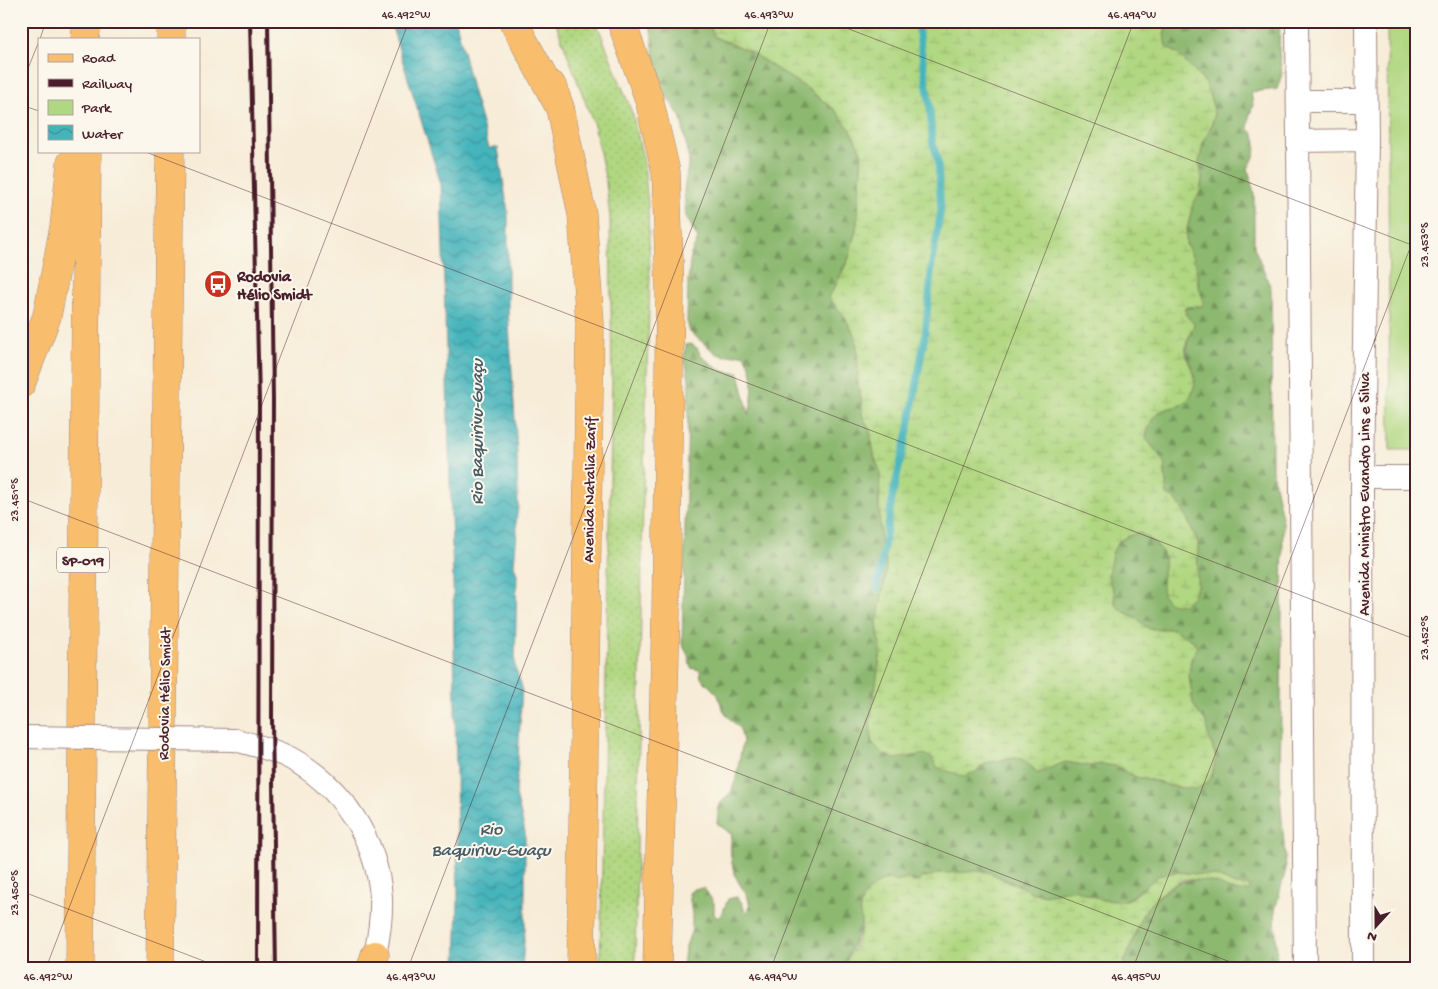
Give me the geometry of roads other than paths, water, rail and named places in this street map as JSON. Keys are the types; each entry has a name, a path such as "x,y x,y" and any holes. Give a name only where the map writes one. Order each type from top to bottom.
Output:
{"main road":[{"path":"86,38 87,21"},
{"path":"171,21 171,38"},
{"path":"513,21 560,108"},
{"name":"Avenida Natalia Zarif","path":"527,21 560,108 582,214 590,323 582,968"},
{"path":"621,21 649,99 666,172 670,291 666,604 656,968"},
{"path":"21,384 47,316 64,227 73,152"},
{"name":"SP-019","path":"80,968 87,152"},
{"name":"Rodovia Hélio Smidt","path":"160,968 170,152"},
{"path":"161,849 179,968"}],"street":[{"path":"1298,21 1305,968"},
{"name":"Avenida Ministro Evandro Lins e Silva","path":"1363,968 1362,477 1367,140 1366,21"},
{"path":"1298,101 1366,101"},
{"path":"1298,141 1367,140"},
{"path":"1362,477 1417,477"},
{"path":"21,737 235,740 263,747 290,758 314,774 335,794 353,816 367,842 376,869 381,907 380,926 373,963"}],"water":[{"name":"Rio Baquirivu-Guaçu","path":"390,21 456,21 472,89 489,148 498,148 508,212 508,309 517,452 518,508 514,565 517,575 515,666 522,687 516,795 525,832 525,929 522,968 456,968 458,900 453,580 441,184"}],"waterway":[{"path":"877,588 894,489 909,427 925,335 932,263 941,210 938,162 932,140 930,107 917,21"}],"railway":[{"path":"250,21 259,400 258,968"},
{"path":"268,21 273,399 272,721 276,968"}],"place":[{"name":"Rodovia Hélio Smidt","path":"218,284"}]}
